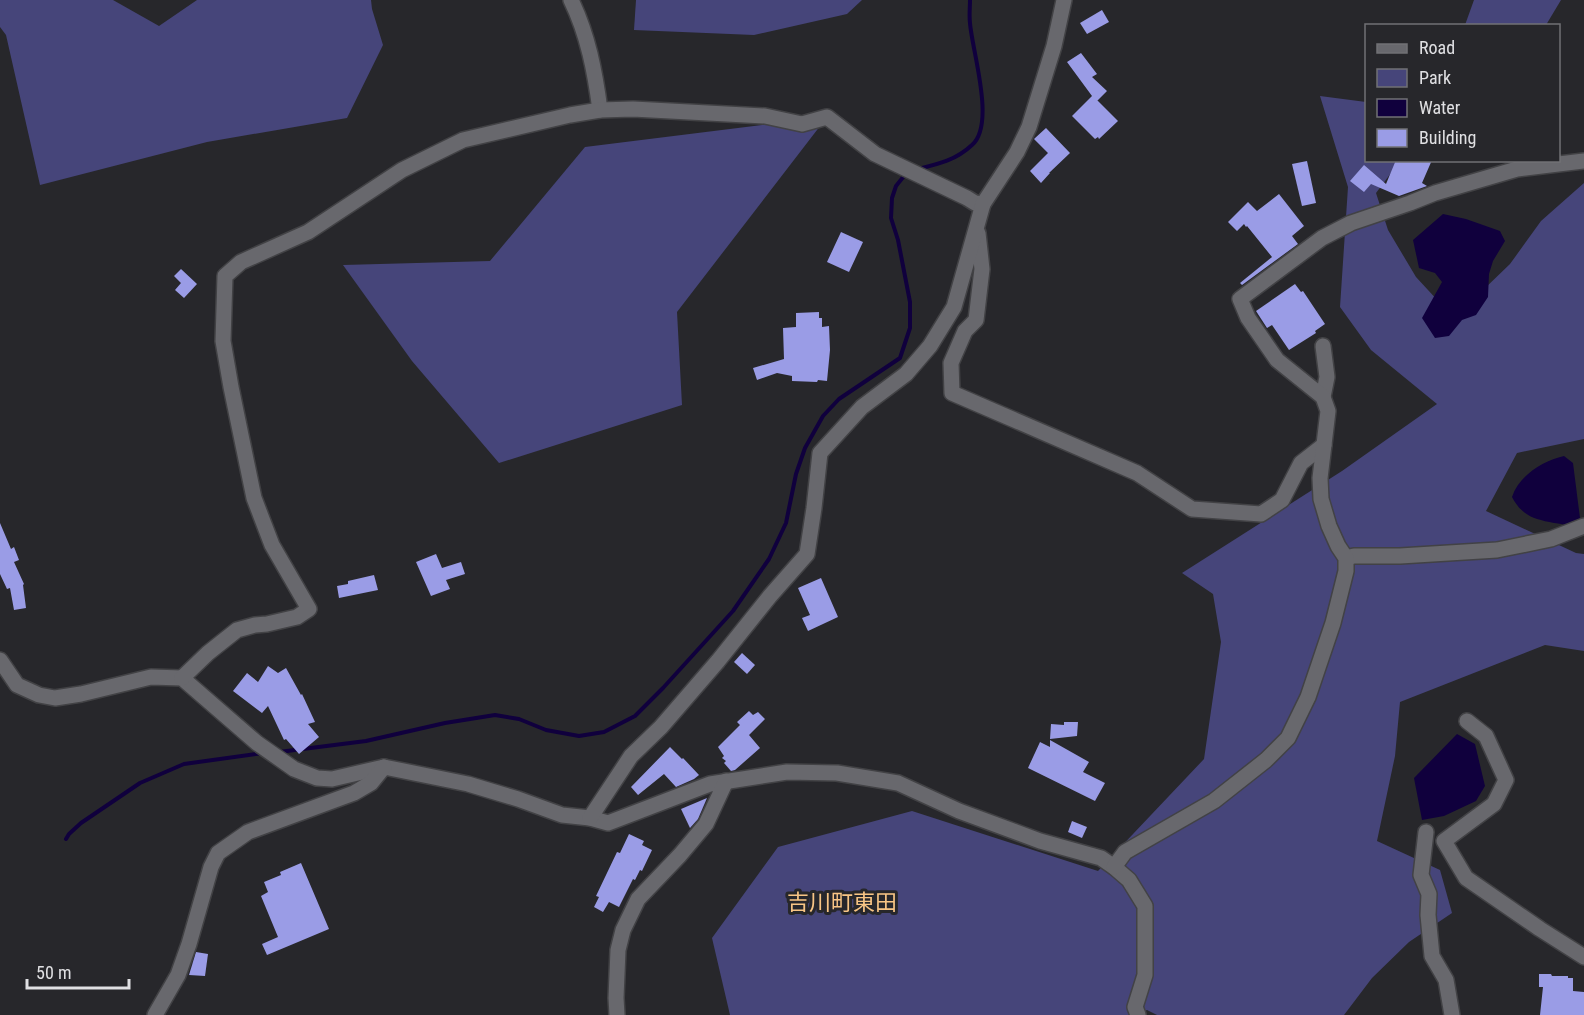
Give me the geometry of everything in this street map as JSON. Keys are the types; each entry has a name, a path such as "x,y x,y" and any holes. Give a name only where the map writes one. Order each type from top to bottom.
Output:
{"street":[{"path":"571,0 580,19 594,69 600,110"},
{"path":"590,819 631,756 668,719 807,554 820,453 862,407 906,374 930,346 954,307 983,204 1017,152 1029,127 1054,46 1064,0"},
{"path":"182,678 237,630 297,617 309,609 272,545 254,498 231,387 223,341 225,276 241,262 308,232 402,170 463,140 600,110 633,109 765,116 802,124 827,117 874,154 975,203 983,204"},
{"path":"1323,397 1277,360 1248,318 1240,299 1322,238 1351,223 1435,193 1517,169 1584,161"},
{"path":"977,227 982,268 976,320 965,331 951,363 952,393 1137,473 1192,509 1261,514 1282,500 1301,464 1324,445"},
{"path":"1114,867 1125,852 1214,801 1266,760 1288,738 1308,697 1333,623 1346,571 1346,558 1329,526 1321,499 1320,478 1328,411 1323,397 1327,377 1323,346"},
{"path":"1346,558 1497,550 1551,539 1584,526"},
{"path":"0,660 17,685 39,695 55,698 81,694 151,676 182,678 257,743 294,769 317,778 332,779 384,767 468,783 562,815 608,823 710,784 787,772 837,773 898,783 959,811 1040,841 1101,858 1129,880 1145,906 1145,975 1135,1007 1138,1015"},
{"path":"1467,721 1486,736 1506,780 1494,804 1444,841 1466,878 1584,957"},
{"path":"155,1015 178,975 210,867 218,853 248,832 354,794 371,783 384,767"},
{"path":"617,1015 618,950 623,930 638,899 706,824 726,781"},
{"path":"1426,832 1422,875 1429,894 1428,915 1432,956 1446,980 1452,1015"}],"green space":[{"path":"0,0 113,0 159,26 197,0 371,0 383,45 347,118 207,142 40,185 6,35 0,27"},
{"path":"636,0 862,0 847,14 754,35 634,30"},
{"path":"1474,0 1561,0 1547,24 1465,24"},
{"path":"1320,96 1365,102 1365,162 1399,162 1376,193 1388,230 1416,277 1440,303 1482,291 1510,264 1541,221 1584,183 1584,439 1517,453 1486,511 1576,553 1584,554 1584,651 1545,645 1400,702 1395,756 1377,841 1440,870 1452,913 1409,942 1372,978 1344,1015 1157,1015 1147,1010 1137,1015 730,1015 712,938 778,847 912,811 1098,871 1204,759 1221,642 1213,594 1182,573 1342,471 1437,404 1371,350 1340,307 1348,187"},
{"path":"827,117 677,312 682,405 499,463 412,361 343,265 490,261 585,147"}],"water":[{"path":"1443,214 1500,231 1505,241 1493,261 1489,274 1488,297 1476,315 1462,320 1449,336 1435,338 1422,318 1442,282 1435,273 1419,268 1413,240"},
{"path":"1564,456 1573,463 1580,518 1577,525 1568,527 1529,516 1520,509 1512,497 1520,482 1532,470"},
{"path":"1457,734 1475,744 1485,786 1476,801 1444,816 1422,820 1414,778"}],"building":[{"path":"1102,10 1109,22 1087,34 1080,23"},
{"path":"1081,53 1097,74 1092,77 1107,91 1098,101 1118,121 1099,139 1098,137 1095,139 1072,116 1092,96 1067,62"},
{"path":"1046,128 1070,153 1041,183 1030,171 1048,153 1034,139"},
{"path":"1307,161 1316,203 1302,206 1292,164"},
{"path":"1395,162 1431,162 1422,183 1427,186 1399,196 1371,184 1364,192 1350,181 1364,165 1386,184"},
{"path":"1279,194 1304,226 1292,236 1298,244 1242,285 1240,283 1272,257 1247,226 1244,224 1237,231 1228,222 1248,202 1257,211"},
{"path":"841,232 863,242 849,272 827,262"},
{"path":"181,269 197,284 184,298 175,290 181,283 174,276"},
{"path":"1295,284 1301,292 1303,291 1325,324 1315,331 1316,333 1289,350 1272,325 1267,328 1256,311"},
{"path":"819,312 822,327 829,326 830,350 827,381 792,381 792,376 777,373 757,380 753,368 784,359 783,328 796,327 796,313"},
{"path":"0,523 11,549 14,547 19,560 14,562 24,584 26,608 14,610 10,588 7,589 0,574"},
{"path":"436,554 442,568 461,562 465,574 446,580 450,589 431,596 416,562"},
{"path":"374,575 378,590 339,598 337,586"},
{"path":"821,578 838,617 808,631 802,618 810,615 798,588"},
{"path":"742,653 755,665 747,674 734,662"},
{"path":"268,666 278,673 286,668 315,722 308,724 319,737 299,754 286,739 284,740 268,706 262,713 233,691 247,673 258,682"},
{"path":"749,711 753,715 758,712 765,719 749,735 760,748 731,771 724,763 726,761 722,758 724,756 718,747 740,725 737,722"},
{"path":"1064,722 1078,722 1077,736 1050,739 1051,724 1064,725"},
{"path":"1050,740 1089,762 1083,772 1105,783 1095,801 1028,768 1040,742 1050,747"},
{"path":"670,747 699,775 676,787 664,774 638,795 631,787"},
{"path":"707,798 698,819 690,828 681,809"},
{"path":"1072,821 1087,827 1082,838 1068,832"},
{"path":"629,834 644,841 642,845 652,850 642,871 640,870 635,880 633,879 619,907 609,902 603,912 594,907 599,897 596,896 617,852 620,853"},
{"path":"301,863 329,929 267,955 262,944 278,937 261,896 268,892 264,882"},
{"path":"196,952 208,954 205,976 189,975"},
{"path":"1539,974 1573,978 1573,991 1584,992 1584,1015 1540,1015 1543,987 1539,987"}],"waterway":[{"path":"918,169 953,158 972,145 979,135 982,121 981,87 970,23 970,0"},
{"path":"279,752 366,741 445,723 495,715 519,719 546,730 579,736 604,732 635,716 733,611 769,559 786,523 796,474 805,448 823,416 839,399 900,358 910,328 910,302 898,240 891,218 892,198 896,186 904,176 909,174"},
{"path":"66,839 81,823 140,783 184,764 263,753"}],"district":[{"name":"吉川町東田","path":"842,902"}]}
